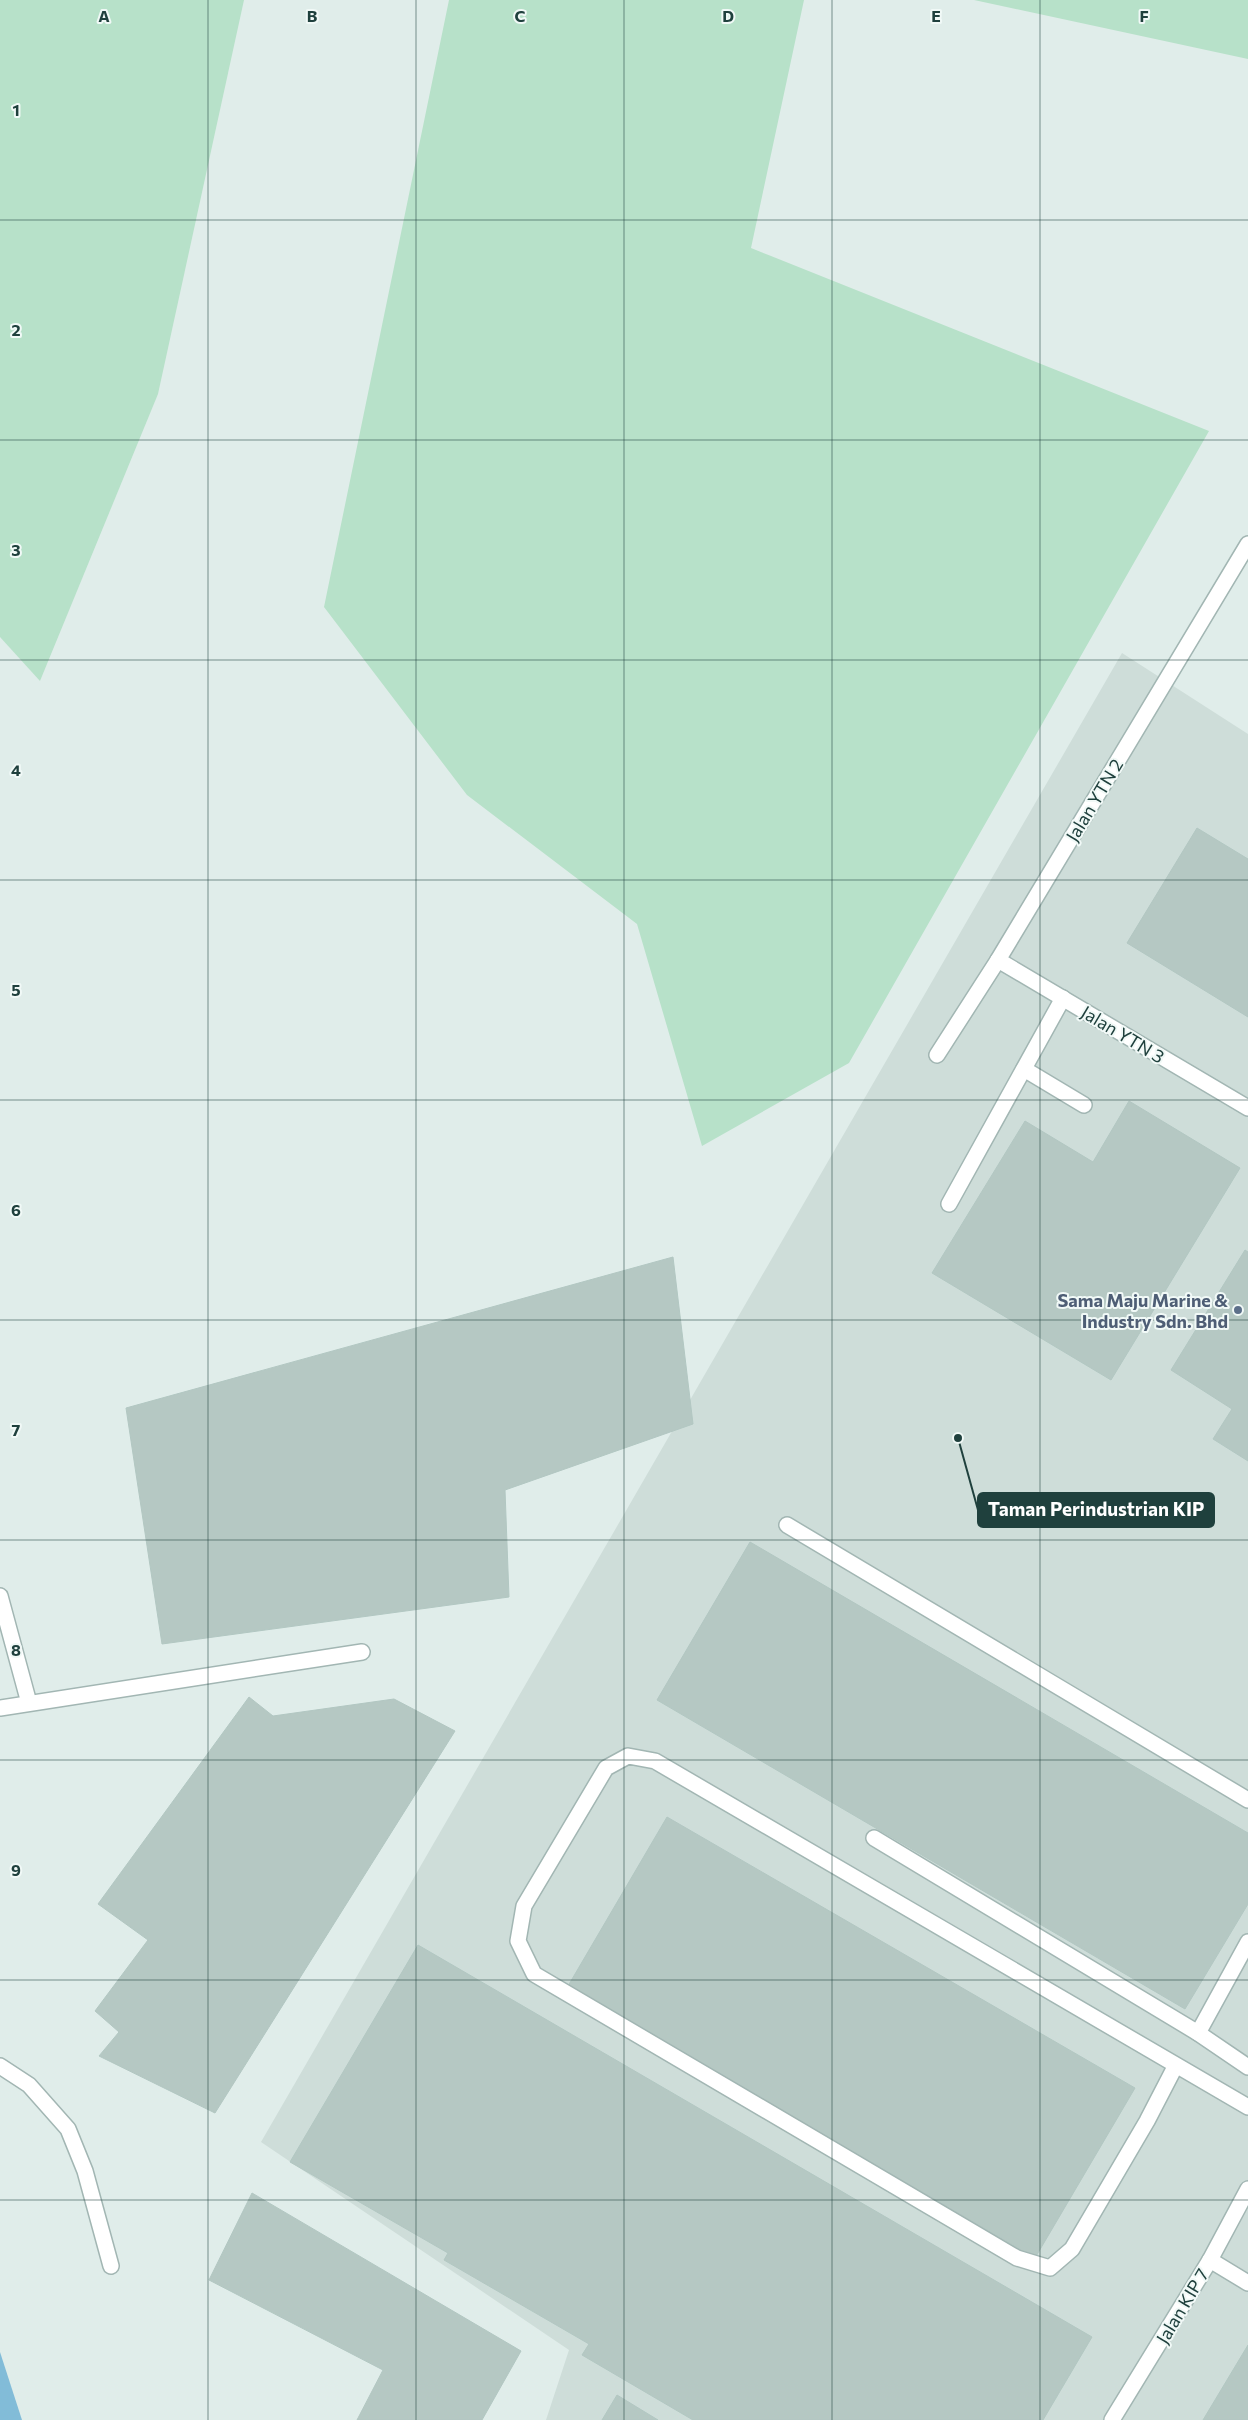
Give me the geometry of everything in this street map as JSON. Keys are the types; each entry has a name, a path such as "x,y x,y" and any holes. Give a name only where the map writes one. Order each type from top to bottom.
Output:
{"street":[{"name":"Jalan YTN 2","path":"936,1055 998,960 1248,544"},
{"name":"Jalan YTN 3","path":"998,960 1248,1108"},
{"path":"949,1204 1062,998"},
{"path":"1024,1069 1084,1105"},
{"path":"787,1525 1248,1800"},
{"path":"0,1596 29,1704"},
{"path":"0,1708 362,1652"},
{"path":"1176,2065 1147,2121 1072,2249 1050,2268 1017,2258 534,1974 518,1941 524,1906 606,1768 628,1756 655,1761 1248,2107"},
{"path":"874,1838 1198,2034 1248,2067"},
{"path":"1198,2034 1248,1942"},
{"path":"0,2066 29,2085 68,2129 85,2171 111,2266"},
{"name":"Jalan KIP 7","path":"1112,2420 1210,2260 1248,2189"},
{"path":"1210,2260 1248,2283"}],"shaded area":[{"path":"1122,653 1248,734 1248,2420 546,2420 569,2350 261,2142"}],"green space":[{"path":"0,0 244,0 158,394 40,681 0,637"},
{"path":"449,0 804,0 751,248 1209,431 849,1063 702,1146 637,924 467,795 324,607"},
{"path":"974,0 1248,0 1248,59"}],"water":[{"path":"0,2352 22,2420 0,2420"}],"building":[{"path":"1197,828 1248,859 1248,1017 1127,943"},
{"path":"1129,1101 1240,1168 1111,1380 932,1273 1025,1121 1093,1162"},
{"path":"1245,1250 1248,1252 1248,1461 1213,1439 1232,1409 1171,1370"},
{"path":"673,1257 693,1424 505,1490 509,1597 162,1644 126,1408"},
{"path":"750,1542 1248,1833 1248,1904 1185,2009 657,1700"},
{"path":"249,1697 273,1716 394,1699 455,1731 215,2113 99,2056 119,2032 95,2011 148,1940 98,1904"},
{"path":"667,1817 1135,2088 1035,2258 568,1986"},
{"path":"418,1945 1092,2337 1043,2420 693,2420 582,2355 589,2344 444,2260 448,2253 290,2162"},
{"path":"252,2193 521,2351 482,2420 357,2420 383,2370 209,2280"},
{"path":"1248,2345 1248,2420 1203,2420"},
{"path":"617,2395 658,2420 602,2420"}],"place":[{"name":"Sama Maju Marine & Industry Sdn. Bhd","path":"1238,1310"},
{"name":"Taman Perindustrian KIP","path":"958,1438"}]}
